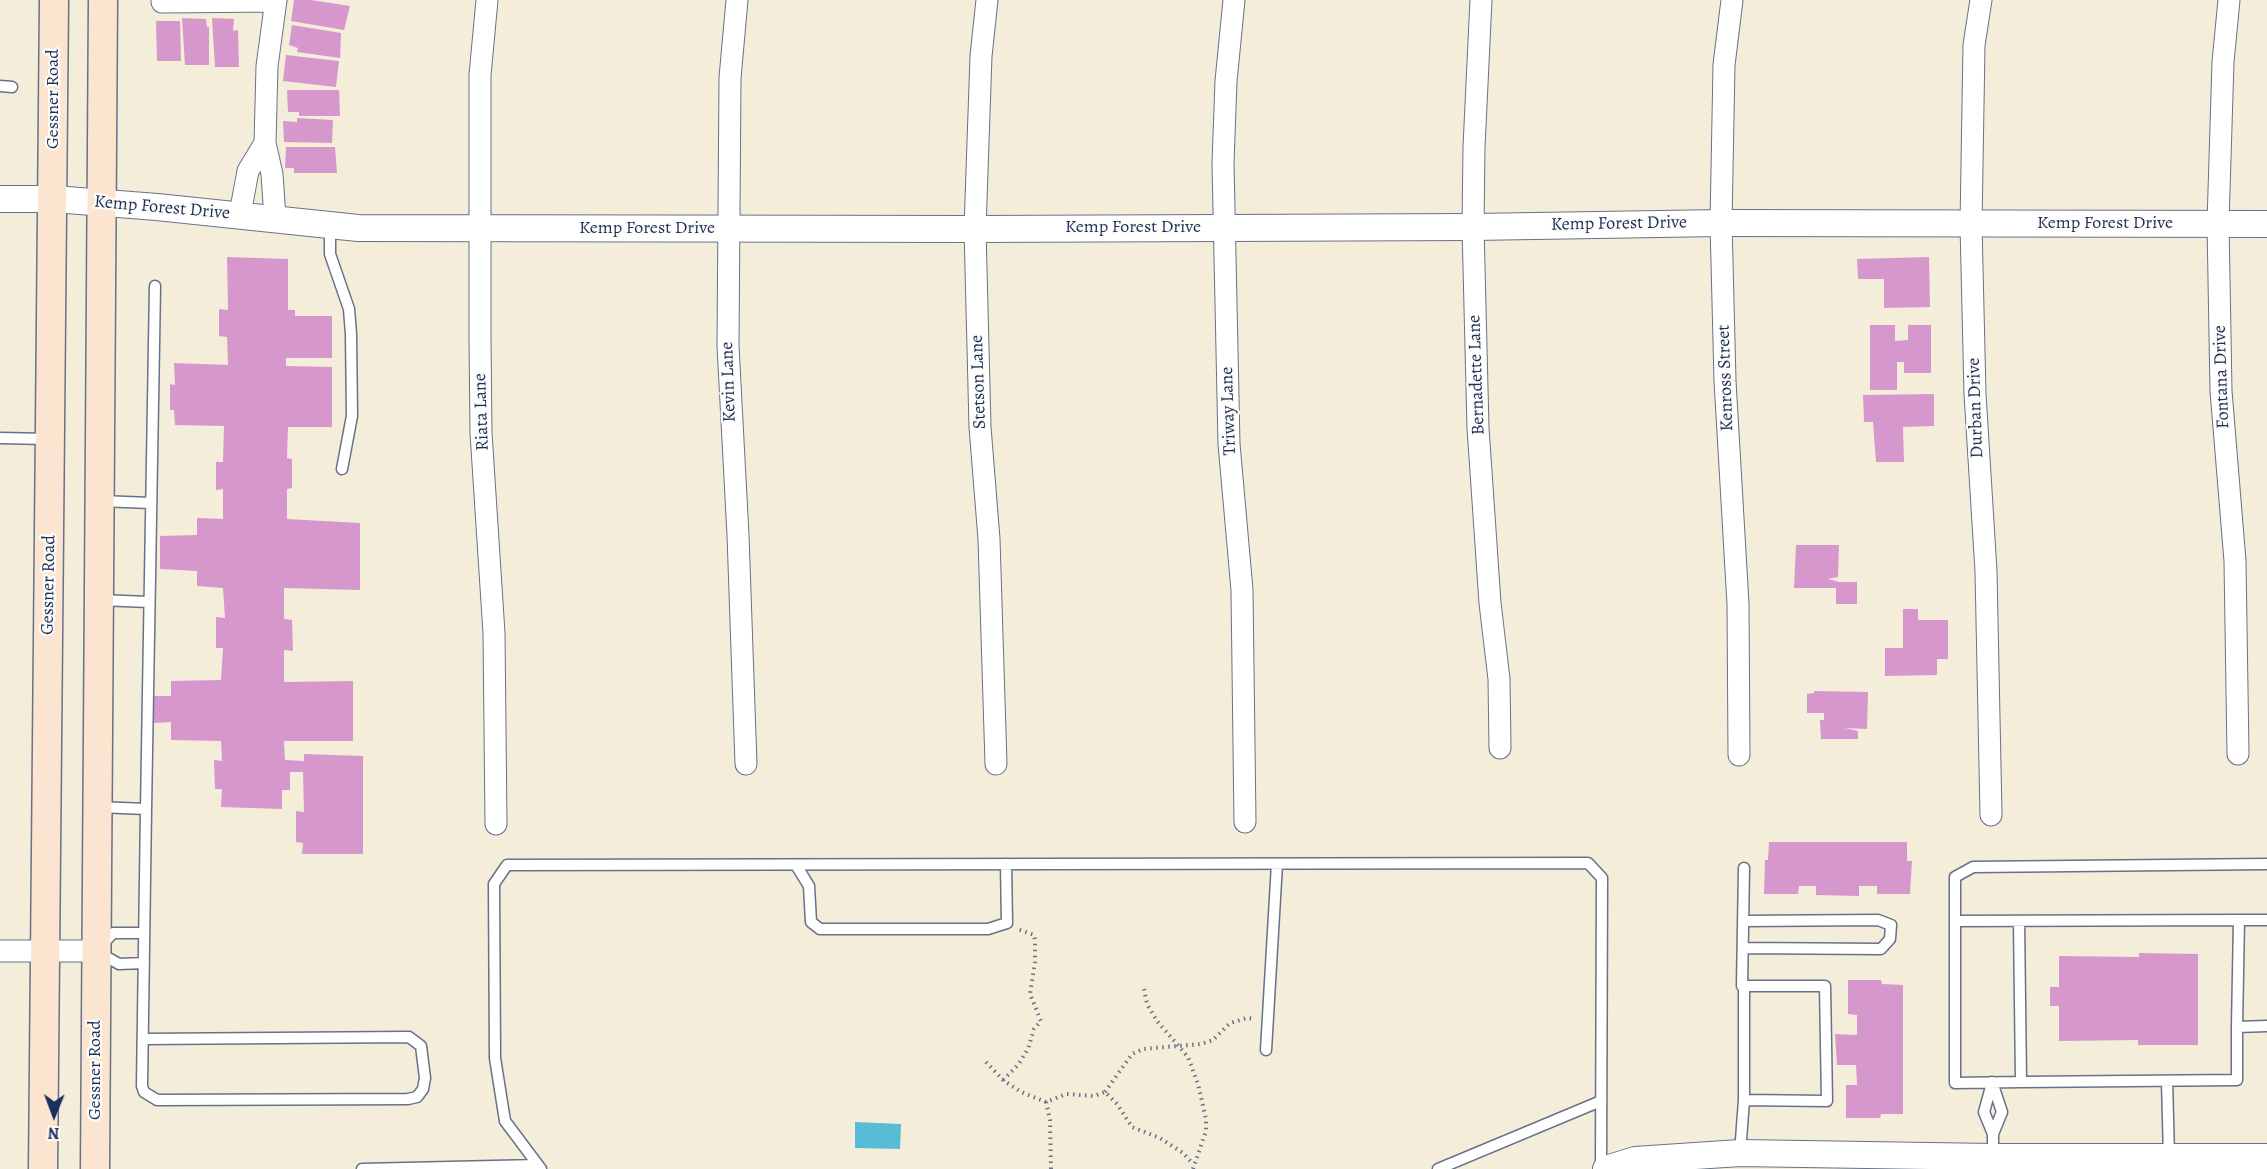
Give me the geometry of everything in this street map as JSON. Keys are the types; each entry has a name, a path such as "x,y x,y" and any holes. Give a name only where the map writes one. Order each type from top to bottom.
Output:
{"main road":[{"name":"Gessner Road","path":"43,1169 54,200 54,0"},
{"name":"Gessner Road","path":"95,1169 102,0"}],"street":[{"path":"162,2 276,0 267,66 265,143 272,174 275,218"},
{"name":"Riata Lane","path":"487,0 480,75 480,229 482,433 494,633 495,824"},
{"name":"Kevin Lane","path":"737,0 730,78 727,230 728,346 742,624 746,764"},
{"name":"Stetson Lane","path":"987,0 981,56 975,229 980,427 989,551 996,764"},
{"name":"Triway Lane","path":"1234,0 1223,163 1229,444 1242,590 1245,822"},
{"name":"Bernadette Lane","path":"1481,0 1474,147 1473,227 1479,450 1490,603 1499,678 1500,748"},
{"name":"Kenross Street","path":"1732,0 1724,65 1721,223 1725,381 1738,604 1739,755"},
{"name":"Durban Drive","path":"1981,0 1974,45 1971,225 1975,394 1986,571 1991,815"},
{"name":"Fontana Drive","path":"2229,0 2223,62 2218,223 2222,392 2235,561 2238,754"},
{"path":"240,214 248,171 265,143"},
{"name":"Kemp Forest Drive","path":"0,199 54,200 240,214 358,228 727,230 1473,227 1721,223 2267,224"},
{"path":"0,951 96,951"},
{"path":"1604,1169 1635,1160 1696,1163 1740,1153 1993,1153 2267,1157"}],"lane":[{"path":"0,86 12,87"},
{"path":"330,225 330,254 349,309 351,334 352,416 342,469"},
{"path":"144,1039 409,1037 421,1046 424,1055 425,1078 423,1089 417,1097 408,1099 157,1100 148,1096 142,1086 155,286"},
{"path":"0,438 51,440"},
{"path":"99,501 151,503"},
{"path":"99,600 149,602"},
{"path":"97,807 146,809"},
{"path":"540,1167 505,1121 495,1058 494,884 507,866 1588,863 1602,878 1601,1101 1604,1169"},
{"path":"796,865 809,886 811,922 820,929 988,928 1007,923 1006,864"},
{"path":"1266,1050 1277,864"},
{"path":"2239,920 2237,1080 1956,1083 1955,877 1973,867 2267,864"},
{"path":"1740,1153 1743,1100 1744,868"},
{"path":"1743,921 1878,920 1891,925 1890,939 1881,949 1743,948"},
{"path":"1955,921 2267,920"},
{"path":"2019,921 2021,1082"},
{"path":"144,933 112,933 96,951 119,964 144,963"},
{"path":"1743,1100 1827,1101 1825,986 1744,986"},
{"path":"2237,1027 2267,1026"},
{"path":"2167,1081 2169,1157"},
{"path":"1992,1082 1984,1112 1993,1153"},
{"path":"1992,1082 2002,1112 1993,1153"},
{"path":"1438,1169 1601,1101"},
{"path":"362,1169 540,1167"}],"path":[{"path":"1004,1080 1018,1065 1028,1049 1034,1029 1041,1021 1030,994 1035,962 1034,935 1025,933 1007,923"},
{"path":"1144,989 1147,1004 1157,1021 1180,1046 1193,1068 1206,1119 1204,1142 1193,1167"},
{"path":"986,1062 1004,1080 1021,1092 1046,1102 1066,1094 1094,1096 1105,1092 1132,1054 1143,1049 1201,1044 1213,1040 1224,1027 1247,1018 1267,1023"},
{"path":"1105,1092 1117,1104 1132,1127 1160,1138 1183,1153 1193,1167"},
{"path":"1046,1102 1050,1120 1051,1169"}],"water":[{"path":"855,1122 901,1124 900,1149 855,1148"}],"building":[{"path":"294,0 311,0 350,6 344,30 291,21"},
{"path":"182,18 206,19 207,27 209,27 209,65 185,65"},
{"path":"212,18 234,19 233,31 238,30 239,67 215,67"},
{"path":"156,21 180,21 181,61 157,61"},
{"path":"292,25 341,33 340,58 297,52 298,48 289,45"},
{"path":"286,55 339,61 336,87 283,81"},
{"path":"287,90 339,90 340,116 299,116 299,112 288,112"},
{"path":"297,118 333,120 332,143 284,142 283,121 297,122"},
{"path":"286,147 335,147 337,173 294,173 294,168 285,168"},
{"path":"227,257 288,259 288,310 295,310 295,316 332,316 332,358 286,358 286,366 332,367 332,427 288,427 287,458 292,459 292,488 287,489 287,519 360,523 360,590 284,588 284,619 292,620 293,651 284,650 284,682 353,681 353,741 284,741 285,760 304,761 304,754 363,756 363,854 302,854 303,843 296,842 296,811 304,812 303,772 290,772 290,790 282,790 282,809 221,807 222,789 215,789 214,760 222,761 221,741 171,740 171,722 153,723 153,696 171,696 171,681 221,680 223,648 216,648 216,617 225,618 223,588 197,586 197,571 160,569 160,536 197,535 197,518 223,519 223,489 216,490 216,462 223,462 224,426 175,425 174,410 170,410 170,384 175,385 174,363 228,365 227,337 219,336 219,309 228,310"},
{"path":"1929,257 1930,307 1884,308 1884,279 1858,279 1857,259"},
{"path":"1870,325 1895,325 1895,341 1908,340 1908,325 1931,325 1931,373 1904,373 1904,362 1897,362 1897,390 1870,390"},
{"path":"1934,394 1934,426 1903,427 1904,462 1876,462 1873,422 1864,422 1863,395"},
{"path":"1796,545 1839,545 1838,577 1828,579 1839,582 1857,582 1857,604 1836,604 1836,588 1794,588"},
{"path":"1903,609 1918,609 1918,620 1948,620 1948,659 1937,659 1937,675 1885,676 1885,648 1903,648"},
{"path":"1814,691 1868,692 1867,729 1845,728 1858,731 1858,739 1821,739 1820,720 1824,720 1824,713 1807,713 1807,694 1814,693"},
{"path":"1769,842 1907,842 1907,861 1912,861 1910,894 1877,894 1877,886 1859,886 1859,896 1816,895 1816,886 1799,886 1798,894 1764,894 1765,860 1768,860"},
{"path":"2139,953 2198,954 2198,1045 2138,1045 2138,1040 2059,1041 2059,1006 2050,1006 2050,987 2059,987 2059,956 2139,957"},
{"path":"1848,980 1881,980 1882,984 1903,985 1903,1114 1881,1114 1880,1118 1846,1118 1846,1085 1857,1085 1856,1065 1837,1065 1835,1034 1857,1035 1857,1015 1848,1014"}]}
